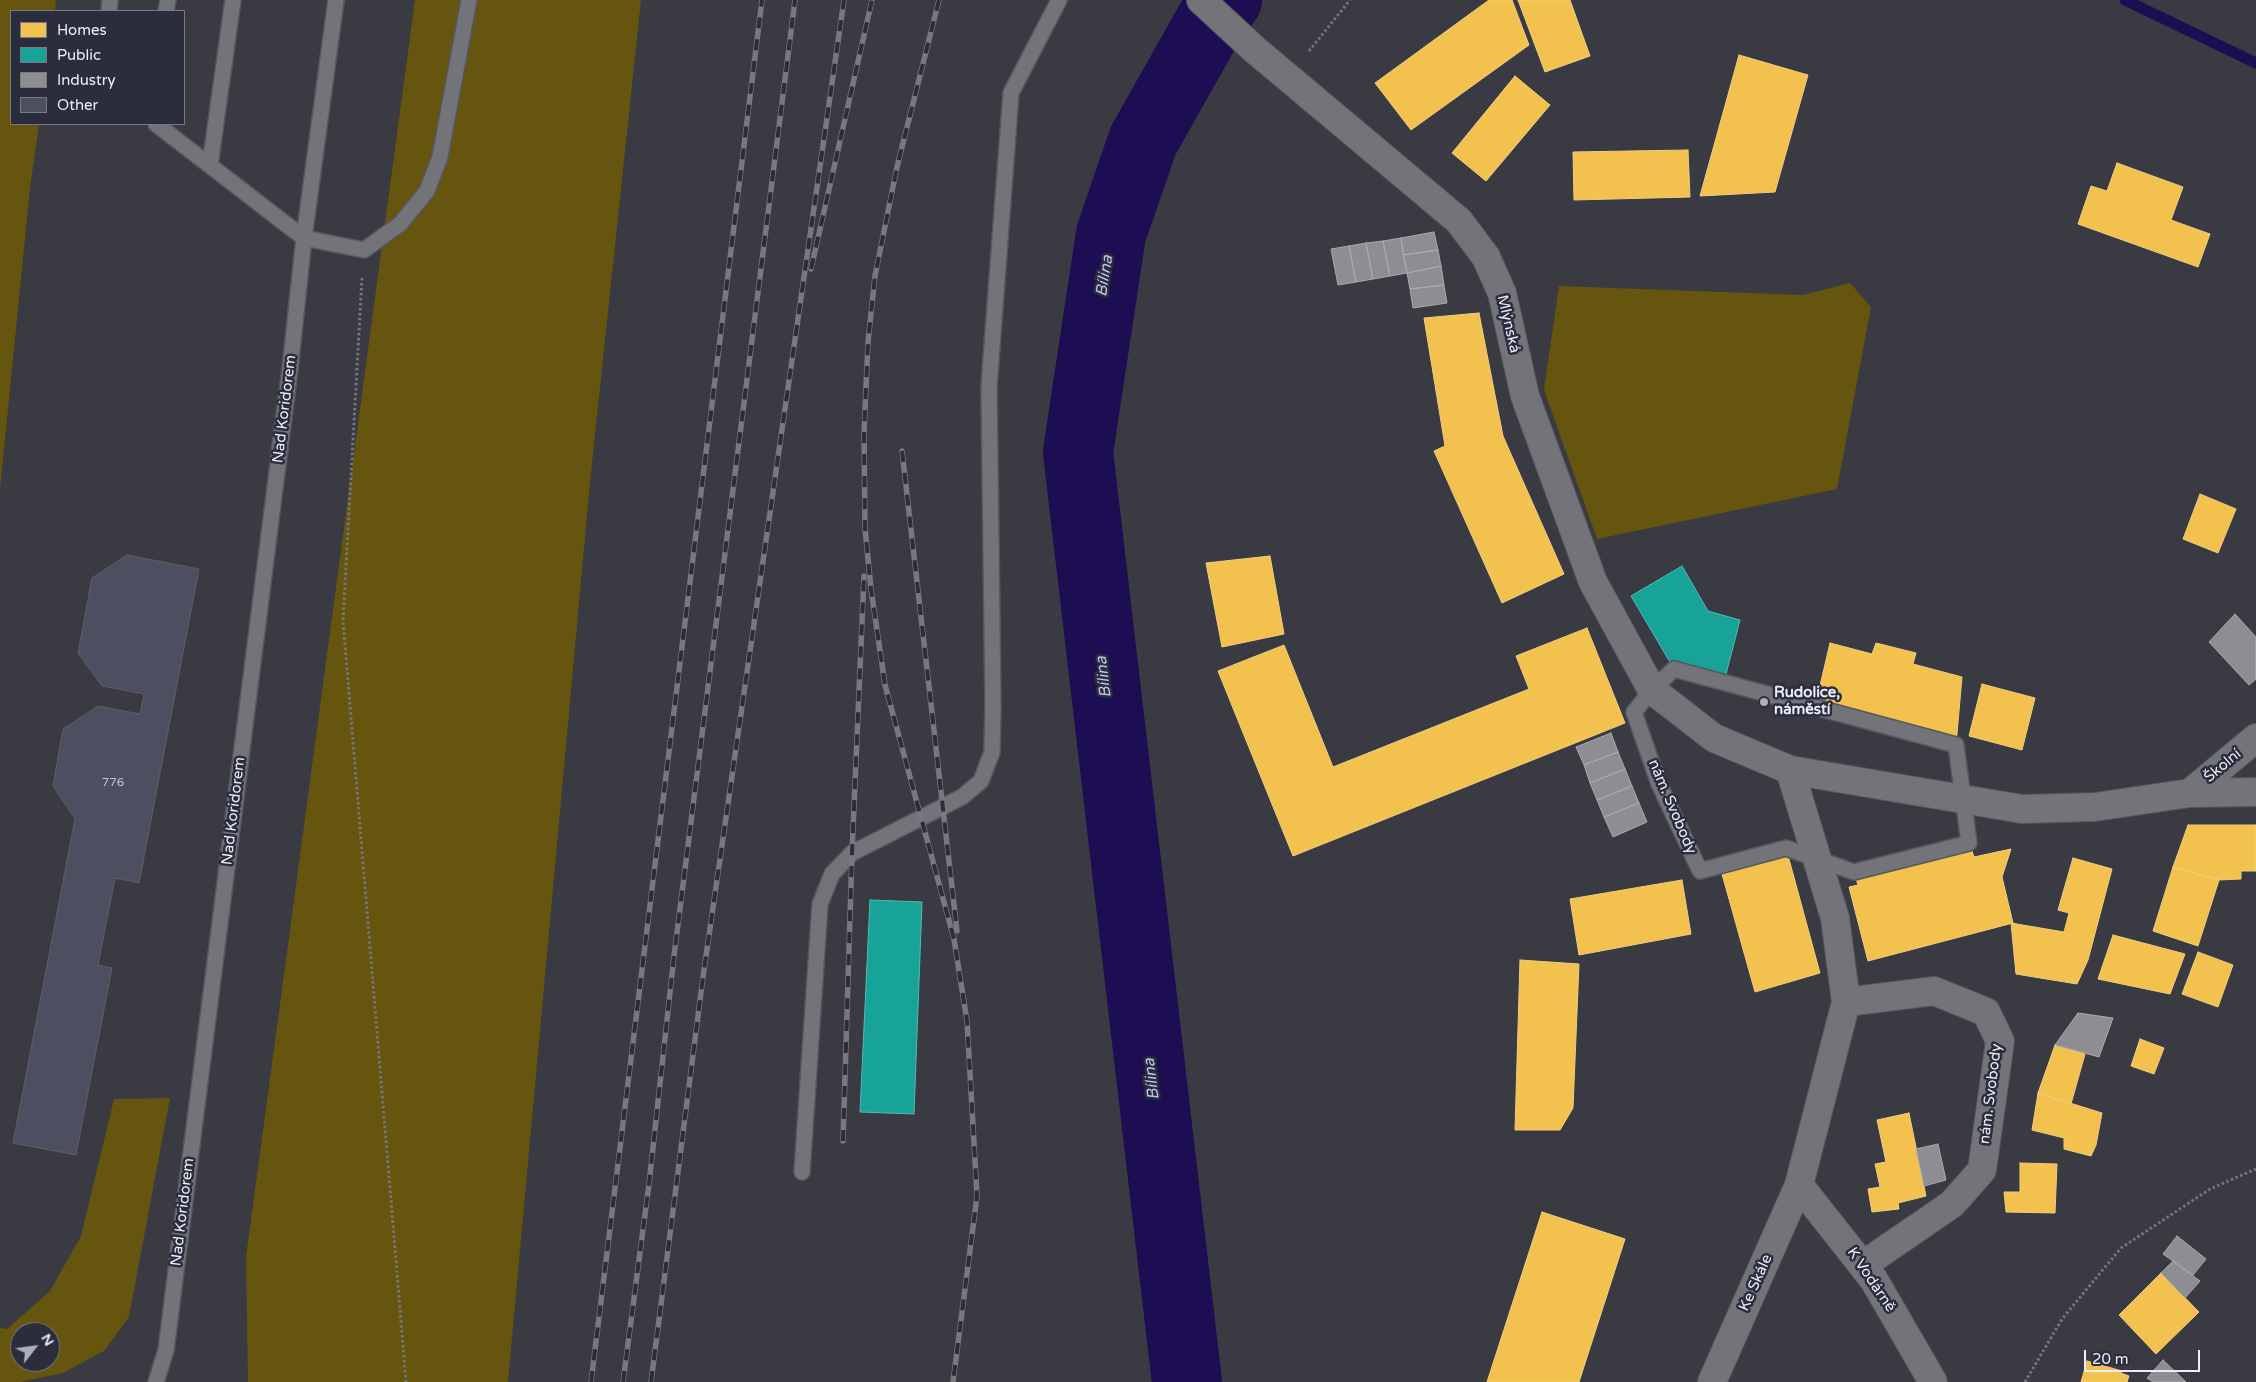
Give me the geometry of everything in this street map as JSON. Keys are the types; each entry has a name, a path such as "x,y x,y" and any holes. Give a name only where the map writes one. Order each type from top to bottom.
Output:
{"street":[{"name":"Mlýnská","path":"1201,0 1254,49 1459,221 1486,257 1502,293 1525,396 1593,582 1652,690"},
{"path":"1652,690 1714,738 1790,770 2022,809 2095,806 2190,793 2256,792"},
{"name":"Školní","path":"2190,793 2256,738"},
{"path":"1790,770 1834,918 1846,1002 1799,1185"},
{"name":"nám. Svobody","path":"1846,1002 1934,991 1986,1012 2000,1041 1982,1170 1952,1204 1863,1265"},
{"name":"K Vodárně","path":"1799,1185 1874,1280 1933,1382"},
{"name":"Ke Skále","path":"1712,1382 1799,1185"}],"lane":[{"path":"210,165 233,0"},
{"name":"Nad Koridorem","path":"156,1382 166,1350 290,369 304,238 336,0"},
{"path":"157,125 304,238 364,250 400,224 427,191 440,157 468,0"},
{"path":"802,1172 820,904 832,874 852,853 962,797 980,781 992,752 989,386 1011,94 1059,0"},
{"name":"nám. Svobody","path":"1674,669 1956,745 1962,799 1970,843 1854,872 1786,848 1700,871 1659,784 1634,712 1652,690 1674,669"}],"path":[{"path":"1289,77 1350,0"},
{"path":"364,250 343,621 406,1382"},
{"path":"2025,1382 2062,1320 2121,1248 2210,1189 2256,1169"}],"shaded area":[{"path":"0,0 56,0 55,10 10,10 10,125 39,125 30,188 0,490"},
{"path":"415,0 641,0 590,482 508,1382 248,1382 246,1257"},
{"path":"1850,283 1871,307 1837,489 1597,539 1544,390 1559,286 1803,295"},
{"path":"170,1098 129,1317 104,1351 63,1373 20,1382 0,1382 0,1328 7,1329 10,1326 10,1372 60,1372 60,1322 15,1322 50,1291 81,1236 114,1099"}],"building: Homes":[{"path":"1489,0 1512,0 1529,45 1411,130 1375,83"},
{"path":"1518,0 1570,0 1590,56 1545,72"},
{"path":"1739,55 1808,75 1775,192 1700,196"},
{"path":"1515,76 1550,105 1486,181 1452,153"},
{"path":"1688,150 1690,197 1574,200 1573,152"},
{"path":"2117,163 2183,187 2171,220 2210,234 2198,267 2078,224 2091,186 2107,191"},
{"path":"1479,313 1503,436 1564,574 1502,603 1434,451 1445,446 1424,318"},
{"path":"2200,494 2236,509 2218,553 2183,539"},
{"path":"1270,556 1284,634 1222,647 1206,563"},
{"path":"1587,628 1625,723 1293,856 1218,671 1284,645 1333,767 1529,689 1516,656"},
{"path":"1830,643 1872,654 1876,643 1916,653 1913,664 1962,677 1956,745 1815,707"},
{"path":"1982,684 2035,698 2022,750 1969,736"},
{"path":"2188,825 2256,825 2256,871 2241,871 2241,879 2219,880 2173,867"},
{"path":"1969,843 1974,857 2011,849 2002,877 2013,923 1868,961 1849,887 1858,885 1854,872"},
{"path":"1786,848 1820,973 1755,992 1720,867"},
{"path":"2073,858 2112,869 2088,960 2077,984 2016,974 2011,923 2064,932 2069,913 2058,910"},
{"path":"2173,867 2219,880 2198,946 2153,931"},
{"path":"1682,880 1691,934 1579,955 1570,899"},
{"path":"2113,935 2185,954 2170,994 2098,979"},
{"path":"2198,952 2233,965 2218,1007 2182,994"},
{"path":"1520,960 1579,964 1573,1108 1560,1130 1515,1130"},
{"path":"2140,1039 2164,1048 2154,1074 2131,1066"},
{"path":"2055,1045 2085,1054 2071,1104 2038,1093"},
{"path":"2038,1093 2102,1113 2096,1145 2091,1156 2064,1149 2064,1138 2032,1130"},
{"path":"1909,1113 1926,1196 1898,1203 1899,1209 1872,1212 1868,1189 1880,1187 1875,1164 1886,1162 1877,1120"},
{"path":"2020,1163 2057,1164 2055,1213 2006,1212 2004,1192 2020,1192"},
{"path":"1542,1212 1625,1239 1579,1382 1487,1382"},
{"path":"2161,1273 2199,1312 2156,1354 2119,1315"},
{"path":"2087,1361 2122,1371 2121,1373 2129,1376 2127,1382 2081,1382"}],"building: Public":[{"path":"1682,566 1708,611 1740,620 1724,682 1674,669 1631,596"},
{"path":"870,900 922,902 914,1114 860,1112"}],"building: Industry":[{"path":"1434,232 1438,250 1403,255 1401,238"},
{"path":"1401,238 1407,273 1390,276 1383,241"},
{"path":"1383,241 1390,276 1373,279 1366,243"},
{"path":"1366,243 1373,279 1356,282 1349,246"},
{"path":"1349,246 1356,282 1338,285 1331,249"},
{"path":"1438,250 1441,266 1407,273 1403,255"},
{"path":"1441,266 1444,285 1410,289 1407,273"},
{"path":"1444,285 1447,303 1413,308 1410,289"},
{"path":"2235,614 2256,637 2256,679 2249,685 2209,642"},
{"path":"1611,733 1618,752 1584,765 1576,747"},
{"path":"1618,752 1625,769 1590,783 1584,765"},
{"path":"1625,769 1632,786 1597,800 1590,783"},
{"path":"1632,786 1639,803 1604,817 1597,800"},
{"path":"1639,803 1647,822 1613,837 1604,817"},
{"path":"2078,1013 2113,1018 2099,1057 2055,1045"},
{"path":"1938,1144 1946,1180 1924,1186 1916,1149"},
{"path":"2177,1236 2206,1259 2193,1275 2163,1254"},
{"path":"2173,1261 2200,1281 2185,1298 2161,1273"},
{"path":"2163,1360 2186,1382 2153,1382 2147,1378"}],"building: Other":[{"path":"127,555 199,569 139,883 115,878 98,965 112,968 76,1155 13,1143 75,819 53,786 63,729 98,706 140,714 144,694 102,686 78,653 92,578"}],"waterway":[{"name":"Bílina","path":"1187,1382 1078,452 1111,234 1143,141 1214,15 1227,0"},
{"path":"2125,0 2256,63"}],"railway":[{"path":"591,1382 762,0"},
{"path":"623,1382 649,1184 674,956 795,0"},
{"path":"651,1382 703,977 844,0"},
{"path":"811,269 872,0"},
{"path":"939,0 897,167 875,276 868,342 864,433 865,528 871,589 885,685 954,939 967,1021 977,1196 953,1382"},
{"path":"902,451 957,931"},
{"path":"843,1141 852,853 864,576"}],"place":[{"name":"Rudolice, náměstí","path":"1764,702"}]}
